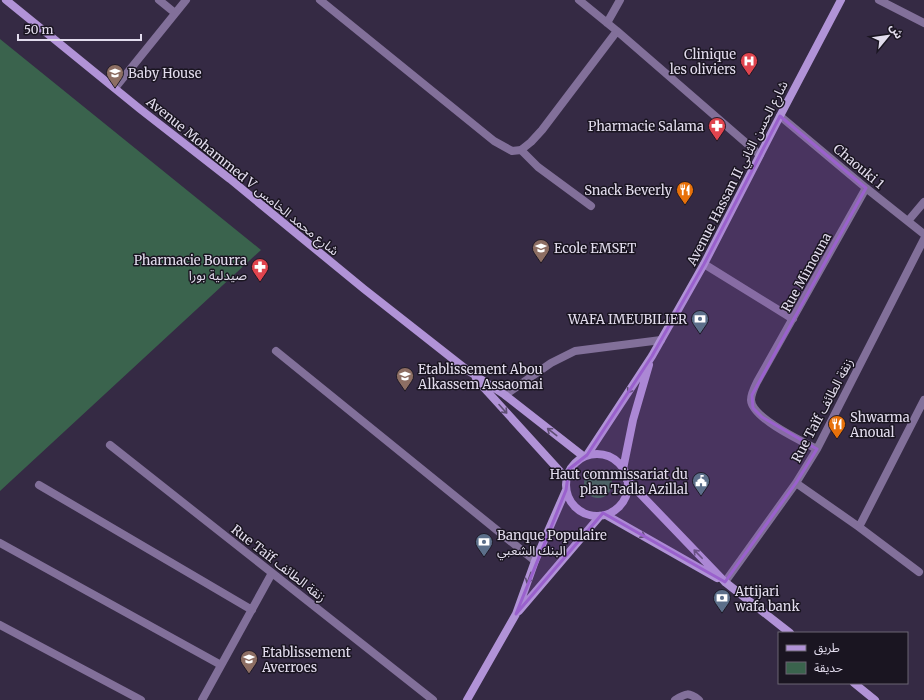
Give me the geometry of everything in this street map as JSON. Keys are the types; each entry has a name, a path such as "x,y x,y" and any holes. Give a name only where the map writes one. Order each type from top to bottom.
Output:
{"main road":[{"name":"Avenue Mohammed V شارع محمد الخامس","path":"6,0 230,179 364,289 467,370"},
{"name":"Avenue Hassan II شارع الحسن الثاني","path":"585,456 652,356 704,264 841,0"},
{"name":"Avenue Hassan II شارع الحسن الثاني","path":"623,468 633,420 652,356"},
{"path":"467,370 505,395 585,456"},
{"path":"467,370 566,478"},
{"path":"725,582 603,516 591,516 574,507 566,490 566,478 569,469 585,456 599,454 611,457 618,462 623,468 628,480 725,582 789,632"},
{"path":"516,614 603,516 614,511 621,505 628,489 628,480"},
{"path":"466,700 516,614 535,561 566,490"},
{"path":"855,684 872,699"}],"street":[{"path":"159,0 175,13"},
{"path":"115,88 186,0"},
{"path":"320,0 494,141 512,151 520,150 531,142 542,130 617,31"},
{"path":"578,0 617,31 760,155"},
{"path":"607,23 620,0"},
{"path":"879,0 924,23"},
{"name":"Chaouki 1","path":"780,116 924,234"},
{"path":"520,150 538,167 592,206"},
{"name":"Rue Mimouna","path":"817,449 765,419 754,409 751,401 752,395 757,382 866,188"},
{"path":"908,221 924,202"},
{"name":"Rue Taïf زنقة الطائف","path":"725,582 796,483 817,449 924,239"},
{"path":"704,264 793,319"},
{"path":"505,395 551,364 575,351 661,340"},
{"path":"276,351 535,561"},
{"path":"859,527 924,400"},
{"name":"Rue Taïf زنقة الطائف","path":"110,445 433,700"},
{"path":"796,483 859,527 919,572"},
{"path":"39,485 252,610"},
{"path":"0,544 221,665"},
{"path":"202,700 272,573"},
{"path":"0,625 141,700"},
{"path":"675,700 688,694 699,700"}],"highlighted area":[{"path":"780,116 866,188 752,395 753,408 762,417 817,449 796,483 725,582 603,513 516,614 566,490 569,469 587,455 652,356 704,264"}],"green space":[{"path":"0,39 261,250 0,491"},
{"path":"598,470 608,474 612,484 608,494 598,498 588,494 584,484 588,474"}],"place":[{"name":"Clinique les oliviers","path":"749,76"},
{"name":"Baby House","path":"115,88"},
{"name":"Pharmacie Salama","path":"717,141"},
{"name":"Snack Beverly","path":"685,205"},
{"name":"Ecole EMSET","path":"541,263"},
{"name":"Pharmacie Bourra صيدلية بورا","path":"260,282"},
{"name":"WAFA IMEUBILIER","path":"700,334"},
{"name":"Etablissement Abou Alkassem Assaomai","path":"405,391"},
{"name":"Shwarma Anoual","path":"837,439"},
{"name":"Haut commissariat du plan Tadla Azillal","path":"701,496"},
{"name":"Banque Populaire البنك الشعبي","path":"484,557"},
{"name":"Attijari wafa bank","path":"722,613"},
{"name":"Etablissement Averroes","path":"249,674"}]}
